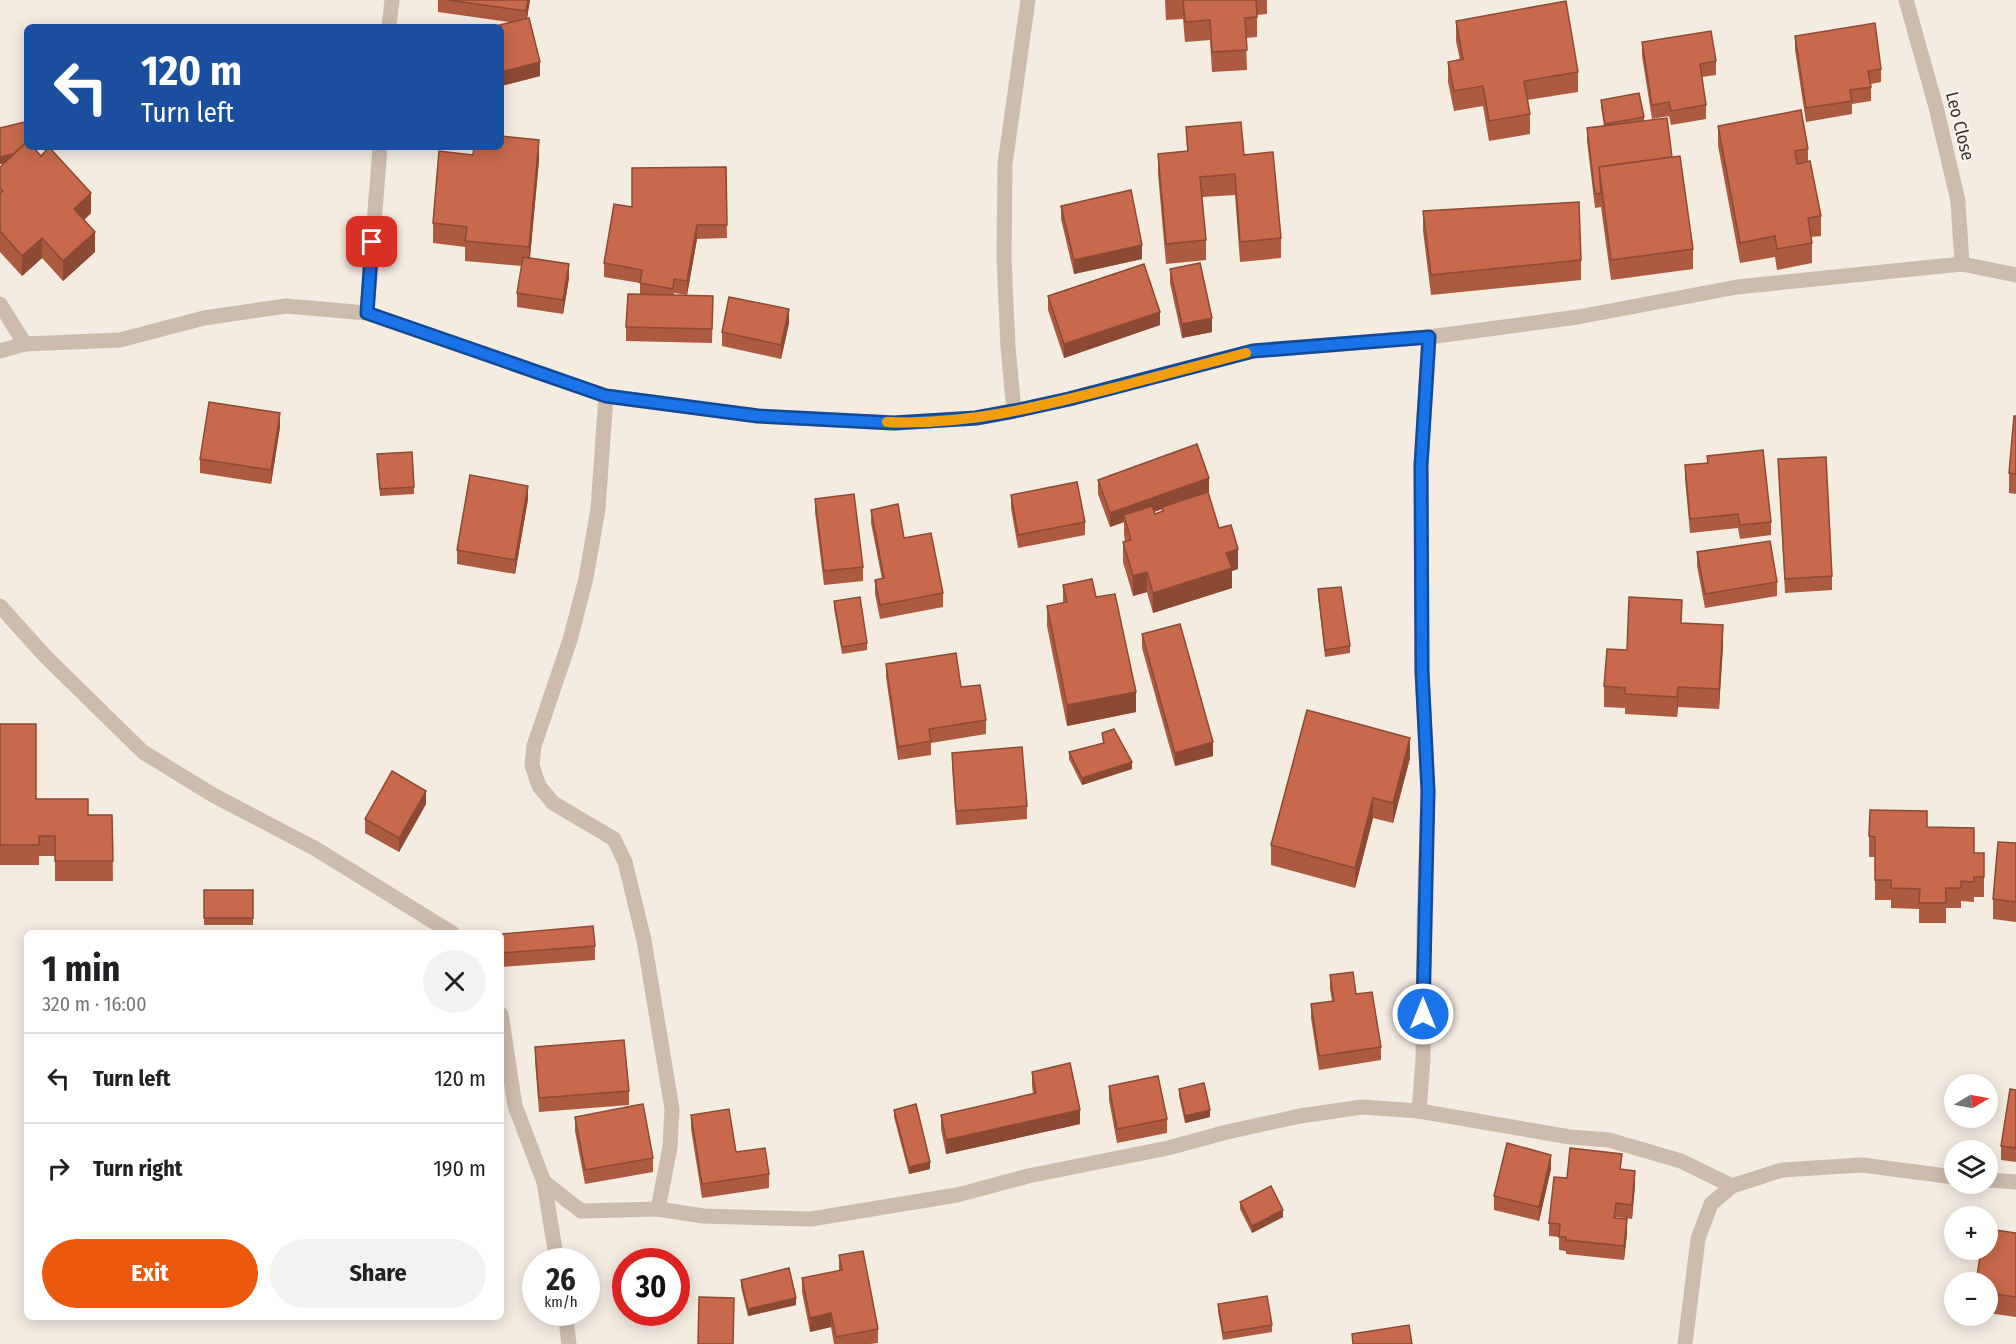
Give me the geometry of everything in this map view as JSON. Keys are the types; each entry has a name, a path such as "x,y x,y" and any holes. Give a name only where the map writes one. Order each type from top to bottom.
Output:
{"street":[{"path":"389,24 392,0"},
{"path":"1014,411 1008,347 1004,258 1005,164 1028,0"},
{"name":"Leo Close","path":"1906,0 1936,107 1958,201 1962,264"},
{"path":"367,313 380,150"},
{"path":"0,351 25,344 120,340 204,318 286,306 367,313 606,396 758,416 894,423 976,418 1014,411 1253,351 1429,337 1578,317 1737,287 1962,264 2016,275"},
{"path":"0,304 25,344"},
{"path":"1419,1111 1423,1059 1428,791 1422,671 1421,465 1429,337"},
{"path":"606,396 598,509 586,578 570,640 534,747 532,765 539,786 553,803 614,839 625,862 644,940 672,1109 670,1147 658,1209"},
{"path":"0,606 46,657 143,752 213,795 316,849 447,930"},
{"path":"504,1034 515,1106 544,1182 555,1248"},
{"path":"544,1182 581,1211 658,1209 703,1216 811,1219 957,1195 1028,1176 1168,1148 1300,1116 1362,1107 1419,1111 1570,1137 1609,1140 1682,1161 1732,1186"},
{"path":"1685,1344 1698,1239 1711,1204 1732,1186 1782,1170 1862,1165 1944,1176"},
{"path":"1998,1181 2016,1182"},
{"path":"567,1326 569,1344"}],"building":[{"path":"448,0 528,0 526,11"},
{"path":"1183,0 1256,0 1257,17 1245,18 1247,50 1212,52 1210,20 1185,22"},
{"path":"1566,1 1578,72 1524,81 1530,114 1489,121 1483,86 1454,91 1448,62 1463,59 1456,21"},
{"path":"529,18 540,62 504,71 504,24"},
{"path":"1875,23 1881,69 1868,71 1871,87 1850,90 1852,101 1806,108 1795,36"},
{"path":"1711,31 1716,61 1700,64 1706,105 1671,111 1669,102 1652,105 1642,42"},
{"path":"1639,93 1644,117 1605,124 1601,100"},
{"path":"1801,110 1808,149 1795,151 1797,164 1810,161 1821,216 1808,218 1812,243 1777,249 1775,236 1740,243 1718,126"},
{"path":"1667,118 1672,157 1599,167 1601,193 1595,194 1587,128"},
{"path":"24,122 24,145 13,154 0,157 0,128"},
{"path":"1241,122 1244,155 1273,152 1281,238 1240,242 1235,174 1200,177 1206,240 1166,244 1158,154 1188,151 1186,127"},
{"path":"504,136 539,140 529,247 465,241 467,227 433,223 439,151 473,155 474,150 504,150"},
{"path":"24,145 24,150 36,150 41,156 46,150 52,150 91,193 74,209 95,232 63,261 42,238 22,256 0,231 0,193 3,191 0,188 0,167"},
{"path":"1680,156 1693,249 1611,260 1599,167"},
{"path":"726,167 727,225 697,225 687,281 674,279 673,289 640,283 642,270 604,263 614,204 632,207 632,168"},
{"path":"1131,190 1142,245 1074,260 1061,206"},
{"path":"1579,202 1581,260 1431,275 1423,211"},
{"path":"523,257 569,264 563,300 517,293"},
{"path":"1200,263 1212,318 1182,324 1170,269"},
{"path":"1144,264 1160,312 1064,344 1048,296"},
{"path":"628,294 713,296 712,329 626,327"},
{"path":"729,297 789,309 781,345 722,332"},
{"path":"209,402 280,413 271,470 200,459"},
{"path":"2014,416 2016,416 2016,474 2009,473"},
{"path":"1197,444 1209,478 1110,513 1098,480"},
{"path":"1763,450 1771,522 1740,525 1738,514 1690,519 1685,465 1708,463 1707,456"},
{"path":"412,452 414,487 380,489 377,454"},
{"path":"1826,457 1832,576 1785,579 1778,459"},
{"path":"470,475 528,486 515,560 457,550"},
{"path":"1077,482 1085,522 1018,535 1011,495"},
{"path":"1208,492 1219,528 1231,525 1238,549 1226,553 1232,568 1153,593 1147,572 1133,576 1123,542 1131,540 1124,515 1152,506 1155,514 1163,511 1162,507"},
{"path":"854,494 863,567 824,571 815,499"},
{"path":"898,504 904,538 931,533 943,593 880,605 875,580 884,578 871,510"},
{"path":"1770,541 1777,582 1705,594 1697,552"},
{"path":"1092,579 1096,597 1115,594 1136,692 1067,705 1047,606 1067,602 1063,585"},
{"path":"1341,587 1350,646 1325,650 1318,589"},
{"path":"860,597 867,643 842,647 834,601"},
{"path":"1629,597 1682,600 1681,623 1723,625 1719,689 1678,687 1677,697 1625,694 1625,688 1604,686 1607,649 1627,650"},
{"path":"1180,624 1213,742 1175,753 1142,634"},
{"path":"956,653 961,687 980,685 986,720 929,729 931,741 898,747 886,664"},
{"path":"1307,710 1410,738 1393,803 1373,798 1355,868 1271,845"},
{"path":"0,724 36,724 36,799 88,799 88,815 112,815 113,861 55,861 55,836 39,836 39,845 0,845"},
{"path":"1114,729 1132,762 1082,778 1069,752 1104,743 1102,733"},
{"path":"1022,747 1027,806 956,811 952,753"},
{"path":"392,771 426,791 399,838 365,819"},
{"path":"1870,810 1927,811 1927,827 1974,828 1974,853 1984,853 1984,877 1974,877 1974,882 1961,881 1961,888 1946,888 1946,903 1919,903 1920,889 1891,888 1891,880 1875,880 1875,837 1869,836"},
{"path":"1998,842 2016,843 2016,902 1993,899"},
{"path":"204,890 253,890 253,918 204,918"},
{"path":"593,926 595,946 504,953 504,934"},
{"path":"1353,972 1356,994 1372,992 1381,1047 1319,1056 1311,1004 1334,1001 1330,975"},
{"path":"624,1040 629,1091 539,1098 535,1047"},
{"path":"1070,1063 1080,1110 946,1140 941,1115 1036,1093 1032,1072"},
{"path":"1158,1076 1167,1119 1117,1129 1109,1086"},
{"path":"1204,1083 1210,1110 1185,1116 1179,1089"},
{"path":"2010,1089 2016,1090 2016,1148 2001,1146"},
{"path":"643,1104 653,1158 585,1170 575,1117"},
{"path":"916,1104 930,1162 909,1167 894,1110"},
{"path":"729,1109 736,1152 765,1148 769,1174 702,1184 691,1115"},
{"path":"1507,1143 1551,1155 1539,1207 1494,1196"},
{"path":"1570,1148 1622,1154 1620,1169 1635,1171 1632,1205 1616,1203 1614,1218 1627,1219 1624,1246 1566,1240 1566,1237 1559,1237 1560,1224 1549,1223 1554,1177 1567,1178"},
{"path":"1271,1186 1283,1210 1252,1226 1240,1202"},
{"path":"1998,1230 2016,1233 2016,1297 1998,1294 1998,1272 1978,1272 1979,1260 1998,1260"},
{"path":"863,1251 878,1329 836,1337 831,1313 810,1318 802,1278 842,1270 839,1255"},
{"path":"789,1268 796,1298 748,1309 741,1280"},
{"path":"1267,1296 1272,1325 1223,1333 1218,1304"},
{"path":"699,1297 734,1298 733,1344 698,1344"},
{"path":"1409,1325 1412,1344 1353,1344 1352,1334"}],"slow traffic":[{"path":"887,422 976,418 1014,411 1246,353"}],"route":[{"path":"372,242 367,313 606,396 758,416 894,423 976,418 1069,399 1253,351 1429,337 1421,465 1422,671 1428,791 1423,1014"}]}
